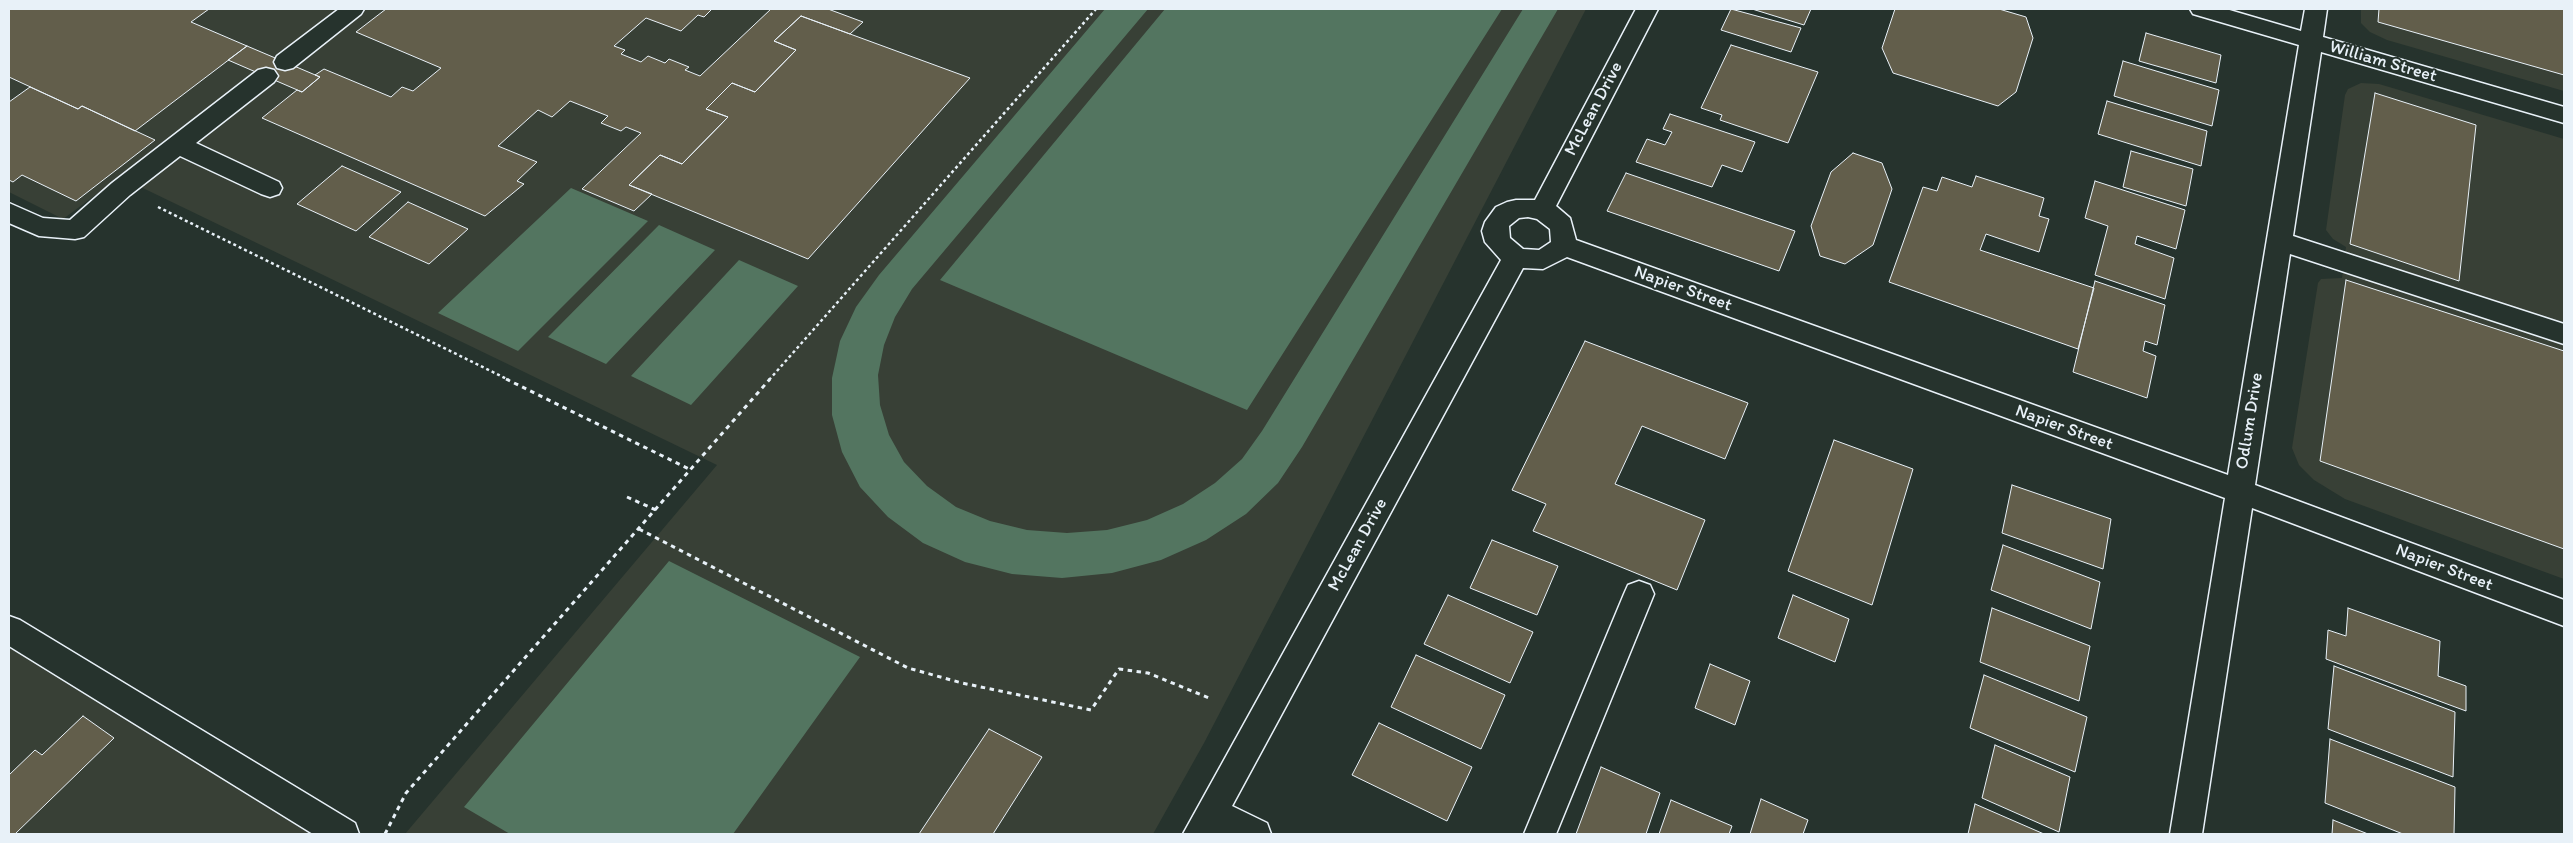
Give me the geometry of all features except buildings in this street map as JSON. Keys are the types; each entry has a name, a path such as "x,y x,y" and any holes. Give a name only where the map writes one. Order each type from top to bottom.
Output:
{"street":[{"path":"285,62 353,9"},
{"name":"McLean Drive","path":"1542,210 1647,9"},
{"name":"William Street","path":"2201,9 2564,115"},
{"name":"Odlum Drive","path":"2186,834 2316,9"},
{"path":"9,212 39,227 75,230 121,189 266,76"},
{"path":"178,145 270,188"},
{"path":"1516,209 1542,210 1553,216 1561,225 1564,235 1563,245 1555,253 1544,259 1530,260 1516,257 1505,250 1498,242 1495,231 1497,222 1505,214 1516,209"},
{"path":"2279,241 2564,334"},
{"name":"Napier Street","path":"1563,245 2564,613"},
{"name":"McLean Drive","path":"1205,823 1516,257"},
{"path":"1540,834 1639,594"},
{"path":"9,630 343,834"},
{"path":"1205,823 1255,834"}],"path":[{"path":"385,834 406,793 1096,9"},
{"path":"121,189 691,470"},
{"path":"627,497 656,510"},
{"path":"639,529 908,668 962,683 1091,710 1119,669 1148,673 1209,698"}],"shaded area":[{"path":"9,9 1586,9 1204,743 1153,834 405,834 717,465 120,177 63,219 9,192"},
{"path":"2361,9 2564,9 2564,91 2387,40 2370,32 2361,23"},
{"path":"2361,83 2379,84 2564,139 2564,579 2345,499 2314,480 2299,465 2292,448 2318,283 2321,279 2342,278 2346,247 2333,239 2326,230 2345,95 2348,89"},
{"path":"9,630 29,642 343,834 9,834"}],"green space":[{"path":"1105,9 1148,9 912,289 895,317 884,345 878,375 880,405 889,435 904,462 927,486 956,507 990,521 1027,530 1067,533 1107,530 1147,520 1183,504 1215,483 1242,459 1262,431 1523,9 1558,9 1302,447 1278,483 1246,514 1206,540 1161,560 1112,573 1062,578 1012,574 965,562 923,543 888,517 860,487 842,452 832,415 832,378 840,341 856,307 879,275"},
{"path":"1165,9 1502,9 1247,410 940,280"},
{"path":"571,188 648,221 518,351 438,313"},
{"path":"659,225 715,250 606,364 548,337"},
{"path":"739,260 798,286 691,405 631,376"},
{"path":"669,561 860,657 733,834 510,834 464,807"}]}
